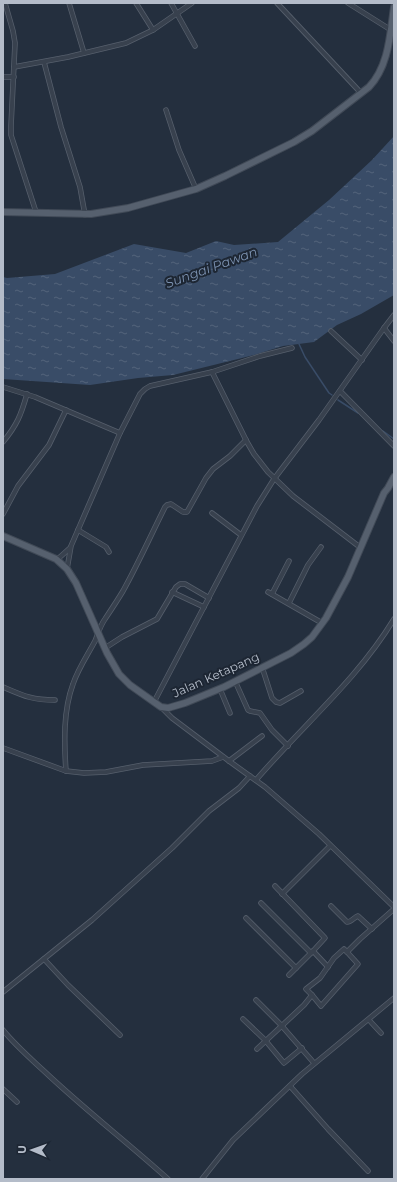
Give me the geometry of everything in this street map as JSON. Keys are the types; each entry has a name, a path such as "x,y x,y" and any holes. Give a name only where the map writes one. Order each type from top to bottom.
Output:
{"main road":[{"path":"3,212 36,212 85,215 128,208 196,189 239,170 294,142 312,131 371,84 381,70 383,64 393,22 394,7"},
{"name":"Jalan Ketapang","path":"3,536 56,559 67,569 76,583 115,668 124,680 161,707 168,708 220,689 290,653 312,637 322,623 348,577 386,491 394,477"}],"street":[{"path":"5,3 16,47 11,135 36,212"},
{"path":"69,3 84,53"},
{"path":"136,3 153,30"},
{"path":"171,3 196,46"},
{"path":"14,67 44,62 126,43 153,30 192,3"},
{"path":"277,3 361,93"},
{"path":"348,3 391,30"},
{"path":"44,62 61,127 80,187 85,215"},
{"path":"3,77 14,77"},
{"path":"166,110 179,150 196,189"},
{"path":"154,702 257,506 274,479 319,420 394,315"},
{"path":"384,328 394,341"},
{"path":"331,331 362,360"},
{"path":"67,569 71,546 120,433 140,394 145,389 212,372 260,356 292,348"},
{"path":"212,372 246,440 261,464 274,479 293,496 361,548"},
{"path":"3,388 27,394 120,433"},
{"path":"340,391 394,446"},
{"path":"3,442 15,427 24,406 27,394"},
{"path":"3,514 18,486 49,445 66,410"},
{"path":"66,771 65,733 68,700 75,678 95,641 98,632 124,589 165,507 171,504 183,512 187,512 206,478 213,469 230,456 246,440"},
{"path":"212,513 242,534"},
{"path":"78,530 106,547 109,552"},
{"path":"56,559 71,546"},
{"path":"289,603 308,565 320,547"},
{"path":"289,561 270,593 322,623"},
{"path":"105,648 122,637 157,620 172,592 178,585 182,584 209,598"},
{"path":"172,592 204,607"},
{"path":"256,780 320,713 355,673 380,641 394,619"},
{"path":"262,668 272,698 276,702 280,703 301,691"},
{"path":"235,681 248,710 260,713 272,730 288,746"},
{"path":"3,687 25,697 41,700 56,700"},
{"path":"220,689 230,713"},
{"path":"161,707 172,718 256,780 319,834 394,908 347,952"},
{"path":"229,761 262,736"},
{"path":"3,748 66,771 84,773 106,772 143,765 212,761 223,757"},
{"path":"3,992 126,890 172,848 209,811 239,788 250,776"},
{"path":"282,894 330,846"},
{"path":"275,886 325,938 290,975"},
{"path":"261,902 328,967"},
{"path":"331,906 347,922 358,916 372,929"},
{"path":"246,918 296,968"},
{"path":"344,948 358,964 321,1006 306,989 320,978 328,967 334,958 344,948"},
{"path":"44,959 68,985 120,1035"},
{"path":"257,1049 304,1005 312,995"},
{"path":"202,1179 233,1140 314,1063 369,1020 394,998"},
{"path":"256,1000 282,1024 314,1063"},
{"path":"243,1019 265,1040 284,1063 302,1048"},
{"path":"369,1020 381,1033"},
{"path":"3,1030 57,1084 168,1179"},
{"path":"290,1086 368,1171"},
{"path":"3,1089 16,1102"}],"water":[{"name":"Sungai Pawan","path":"394,136 394,295 361,314 337,325 314,342 283,346 254,355 173,375 138,378 90,385 3,379 3,277 7,278 55,274 134,244 186,253 216,241 234,245 278,242 329,200 372,160"}],"waterway":[{"path":"299,344 305,357 329,393 332,395"},
{"path":"338,400 358,413"},
{"path":"383,431 394,439"}]}
